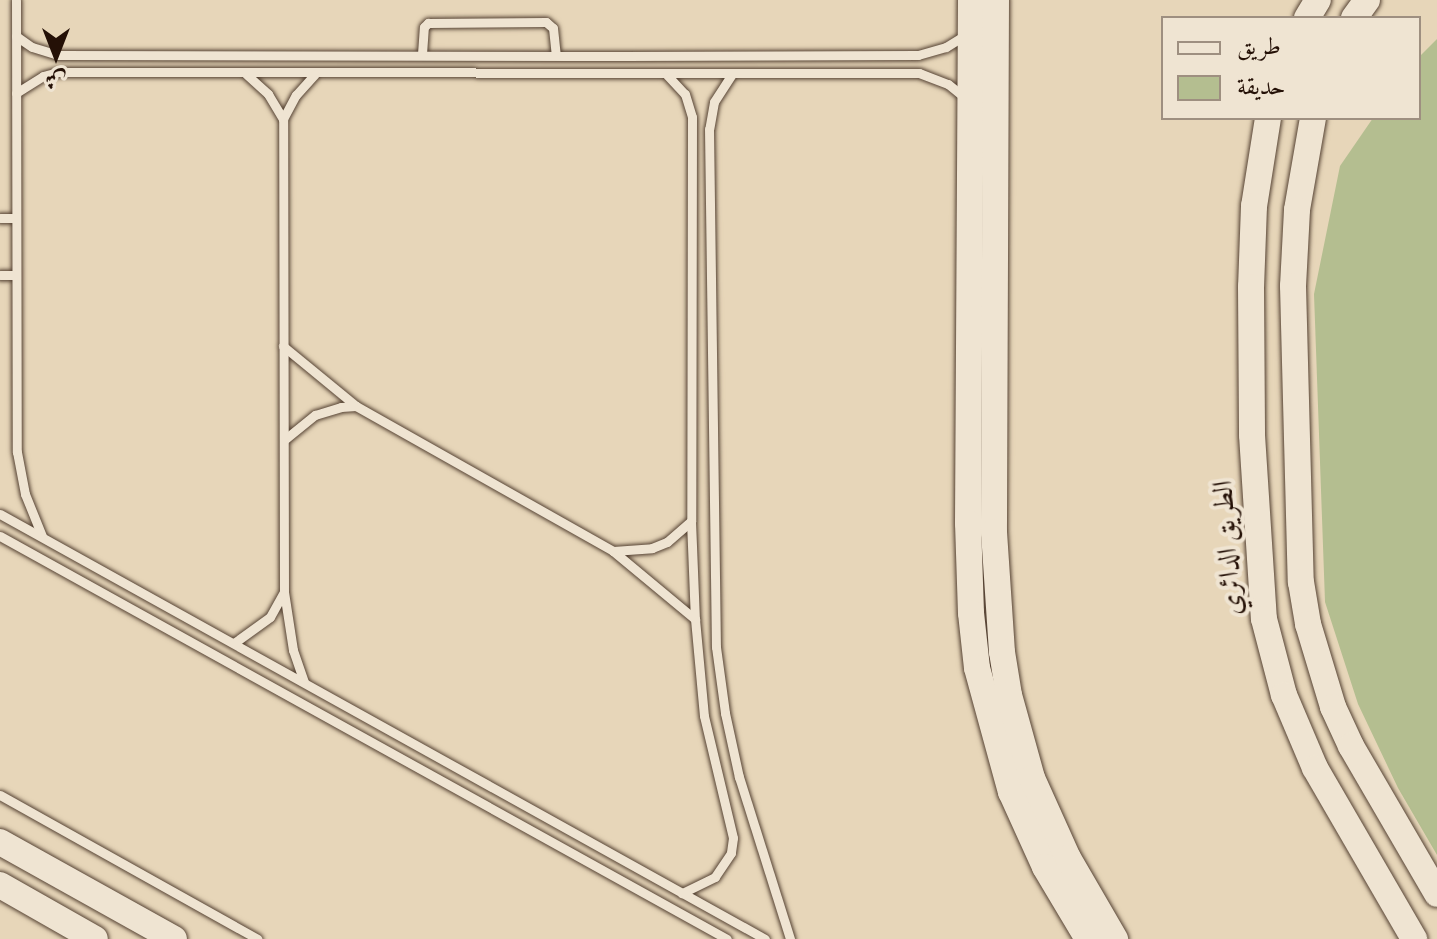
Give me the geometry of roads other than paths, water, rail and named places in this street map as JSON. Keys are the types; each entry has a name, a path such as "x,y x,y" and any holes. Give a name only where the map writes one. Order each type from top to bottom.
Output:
{"main road":[{"path":"971,0 967,224 968,523 971,613 977,668 1011,792 1045,867 1088,939"},
{"path":"996,0 994,532 1004,667 1032,778 1068,858 1115,939"},
{"name":"الطريق الدائري","path":"1268,120 1259,166 1251,246 1252,435 1264,619 1284,695 1315,768 1414,939"},
{"path":"1313,120 1302,172 1293,286 1301,582 1319,666 1351,746 1437,894"},
{"path":"1259,166 1302,172"},
{"path":"967,224 994,223"},
{"path":"1252,435 1295,435"},
{"path":"0,842 174,939"},
{"path":"0,885 95,939"}],"lane":[{"path":"16,0 17,452 25,494 42,536"},
{"path":"422,54 424,27 428,23 530,22 550,24 556,55"},
{"path":"16,36 58,55 918,55 946,47 971,30"},
{"path":"239,54 242,74 268,94 283,119"},
{"path":"625,56 625,74"},
{"path":"16,93 43,76 58,72 919,73 948,84 970,105"},
{"path":"304,682 293,650 284,592 283,119 296,95 315,74"},
{"path":"732,74 714,102 709,129 716,647 725,713 739,777 790,939"},
{"path":"667,75 685,94 692,117 691,521 695,619 704,716 733,838 725,866 715,877 682,893"},
{"path":"0,218 16,218"},
{"path":"0,275 16,275"},
{"path":"283,346 356,406 613,551 695,619"},
{"path":"284,440 315,415 356,406"},
{"path":"0,514 765,939"},
{"path":"613,551 652,548 667,542 691,521"},
{"path":"0,536 727,939"},
{"path":"234,643 270,617 284,592"},
{"path":"0,795 258,939"},
{"path":"518,824 529,808"}]}
